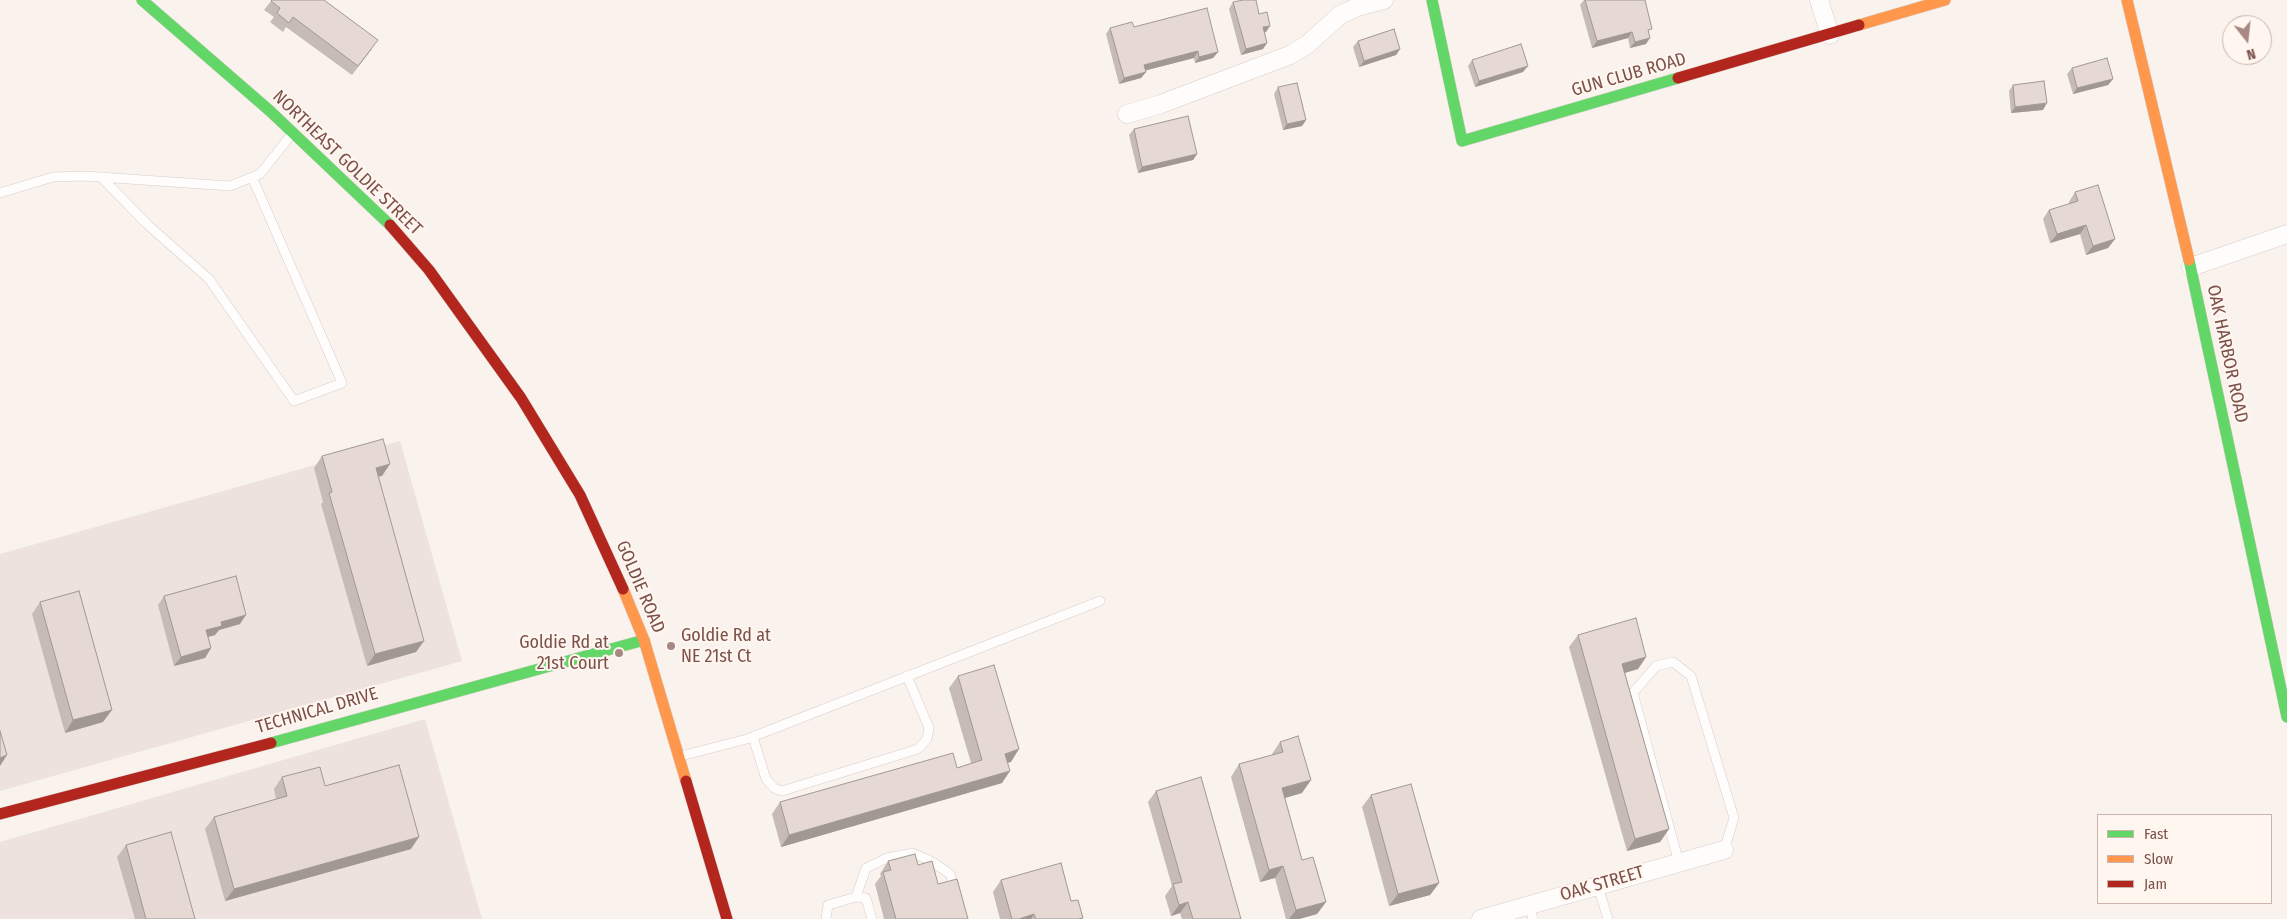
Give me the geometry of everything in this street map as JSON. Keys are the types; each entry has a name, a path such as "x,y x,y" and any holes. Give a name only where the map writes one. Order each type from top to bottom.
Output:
{"street":[{"name":"NORTHEAST GOLDIE STREET","path":"142,0 293,133 395,230 428,270 521,398"},
{"path":"1127,114 1161,104 1290,55 1308,44 1340,15 1357,7 1384,0"},
{"name":"GUN CLUB ROAD","path":"1432,0 1462,142 1946,0"},
{"path":"1819,0 1830,34"},
{"name":"OAK HARBOR ROAD","path":"2127,0 2191,267 2287,716"},
{"path":"2191,267 2287,234"},
{"name":"GOLDIE ROAD","path":"521,398 580,495 614,566 644,640 727,919"},
{"name":"TECHNICAL DRIVE","path":"0,814 163,773 644,640"},
{"name":"OAK STREET","path":"1481,919 1531,912 1598,886 1724,850"}],"lane":[{"path":"0,193 53,177 100,177 230,186 260,174 293,133"},
{"path":"100,177 148,225 209,279 294,401 342,382 252,177"},
{"path":"679,757 753,737 1100,600"},
{"path":"1679,863 1633,693 1656,666 1673,662 1692,676 1734,818 1724,850"},
{"path":"753,737 766,779 774,788 782,791 918,749 927,739 929,728 907,676"},
{"path":"856,897 866,868 886,858 913,853 931,861 950,874 958,901"},
{"path":"1598,886 1608,919"},
{"path":"826,919 828,905 856,897 866,898 872,919"}],"shaded area":[{"path":"400,441 462,661 0,791 0,554"},
{"path":"425,719 482,919 0,919 0,842"}],"building":[{"path":"272,0 324,0 378,40 358,66 293,17 289,23 277,13 280,8"},
{"path":"1256,0 1259,14 1267,12 1270,26 1263,27 1267,43 1246,49 1233,2"},
{"path":"1585,0 1645,0 1652,29 1648,30 1650,38 1635,42 1632,32 1597,41"},
{"path":"1207,8 1218,52 1199,57 1198,51 1144,65 1146,72 1124,78 1110,28 1132,22 1134,27"},
{"path":"1394,29 1400,49 1364,61 1358,41"},
{"path":"1521,44 1528,66 1479,81 1472,60"},
{"path":"2107,58 2113,79 2077,88 2072,68"},
{"path":"2044,81 2047,103 2015,107 2013,85"},
{"path":"1297,83 1306,120 1287,124 1278,87"},
{"path":"1188,116 1197,154 1142,167 1134,129"},
{"path":"2098,185 2115,239 2093,246 2086,225 2057,234 2049,210 2078,201 2075,192"},
{"path":"383,439 390,464 376,468 424,641 375,654 329,493 332,492 322,456"},
{"path":"236,576 246,615 221,622 222,626 206,630 211,648 181,657 164,596"},
{"path":"79,591 112,710 73,720 40,602"},
{"path":"1636,618 1646,657 1622,664 1669,829 1635,839 1578,635"},
{"path":"994,665 1019,749 1005,754 1010,771 789,835 780,802 953,753 957,768 982,760 958,676"},
{"path":"0,731 7,755 0,758"},
{"path":"1298,736 1311,780 1282,788 1302,860 1313,857 1326,902 1296,910 1283,866 1269,870 1239,764 1283,752 1280,742"},
{"path":"399,765 419,837 234,889 214,817 287,796 282,777 320,767 325,786"},
{"path":"1201,777 1241,919 1193,919 1188,902 1179,905 1173,884 1182,882 1156,791"},
{"path":"1411,784 1439,883 1398,894 1371,795"},
{"path":"171,832 195,919 146,919 126,845"},
{"path":"915,854 918,865 932,861 938,884 957,879 968,919 896,919 883,872 891,870 888,861"},
{"path":"1061,863 1071,901 1078,900 1083,918 1036,919 1034,914 1019,919 1012,919 1001,880"}],"traffic: fast":[{"path":"142,0 270,111 390,225"},
{"path":"1432,0 1462,141 1678,78"},
{"path":"2189,260 2287,717"},
{"path":"271,743 644,640"}],"traffic: slow":[{"path":"1859,25 1945,0"},
{"path":"2127,0 2189,260"},
{"path":"623,589 644,640 686,781"}],"traffic: jam":[{"path":"1678,78 1859,25"},
{"path":"390,225 429,270 521,398 580,495 623,589"},
{"path":"0,814 271,743"},
{"path":"686,781 727,919"}],"place":[{"name":"Goldie Rd at NE 21st Ct","path":"671,646"},
{"name":"Goldie Rd at 21st Court","path":"619,653"}]}
